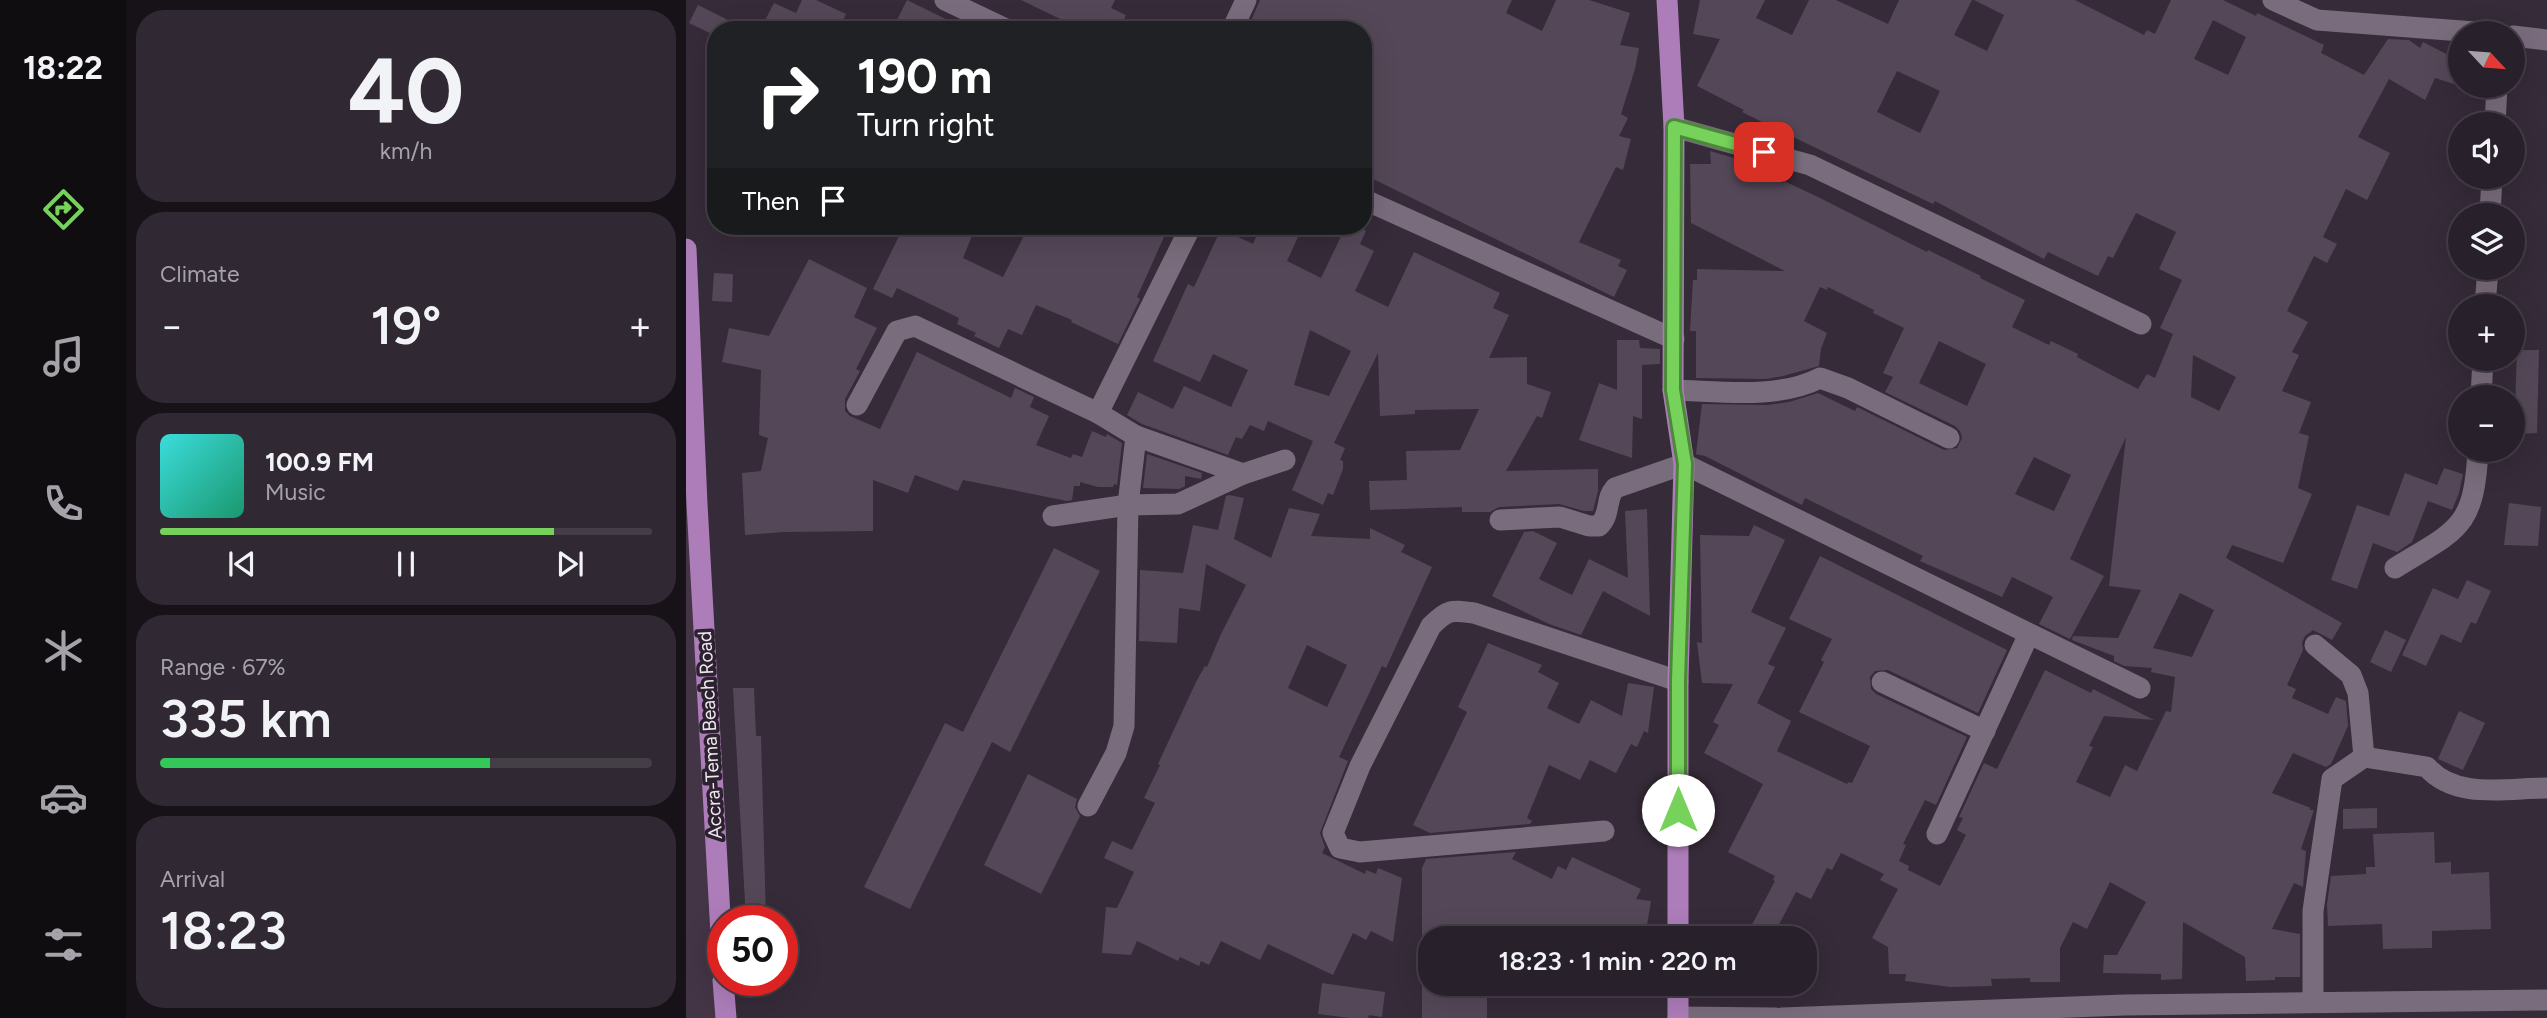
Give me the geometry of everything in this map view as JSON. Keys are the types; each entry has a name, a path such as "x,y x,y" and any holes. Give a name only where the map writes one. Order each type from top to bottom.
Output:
{"main road":[{"path":"1667,0 1674,127 1673,390 1685,464 1678,681 1678,926"},
{"name":"Accra-Tema Beach Road","path":"686,249 692,504 719,905"},
{"path":"724,996 726,1018"},
{"path":"1678,996 1678,1018"}],"street":[{"path":"945,0 990,21"},
{"path":"1236,21 1246,0"},
{"path":"2273,0 2319,10 2448,28"},
{"path":"2525,37 2547,40"},
{"path":"1674,127 1810,165 2141,324"},
{"path":"1372,203 1674,339"},
{"path":"1098,413 1187,235"},
{"path":"858,405 897,331 915,326 1098,413 1136,436 1243,474"},
{"path":"1673,390 1773,391 1808,383 1819,377 1848,388 1949,438"},
{"path":"1088,806 1116,753 1124,726 1128,505 1136,436"},
{"path":"1053,516 1128,505 1178,504 1243,474 1285,460"},
{"path":"2395,568 2455,530 2470,508 2477,462"},
{"path":"1500,520 1560,517 1589,526 1599,526 1606,519 1610,494 1615,488 1685,464 2140,688"},
{"path":"1604,831 1360,852 1340,848 1333,833 1360,766 1431,626 1444,612 1474,612 1678,681"},
{"path":"1937,834 2029,634"},
{"path":"2315,646 2351,675 2358,693 2364,757"},
{"path":"1882,682 1985,731"},
{"path":"2313,1002 2313,911 2332,779 2364,757 2427,767 2436,777 2461,789 2547,788"},
{"path":"1782,1018 2125,1005 2313,1002 2468,1009 2547,1000"},
{"path":"1678,1018 1775,1018"}],"shaded area":[{"path":"686,344 719,905 707,905 707,996 725,996 726,1018 686,1018"}],"building":[{"path":"802,0 816,0 846,14 842,21 765,21 774,3 796,13"},
{"path":"907,0 950,21 896,21"},
{"path":"1021,0 1115,0 1111,8 1126,15 1123,21 1064,21"},
{"path":"1260,0 1512,0 1506,13 1542,31 1556,0 1589,0 1630,13 1620,45 1639,48 1621,114 1628,118 1619,136 1631,139 1623,170 1616,167 1579,242 1621,260 1618,266 1627,270 1614,297 1372,178 1372,21 1251,21"},
{"path":"1700,0 1765,0 1756,18 1792,35 1809,0 1836,0 1888,24 1899,0 1972,0 1954,35 1987,51 2004,15 1974,0 2075,0 2144,35 2147,30 2155,34 2171,0 2223,0 2324,45 2321,53 2364,75 2388,39 2409,40 2420,48 2423,42 2448,55 2448,82 2435,78 2425,100 2389,79 2358,137 2390,153 2367,200 2346,189 2323,237 2337,244 2327,263 2314,256 2287,311 2308,322 2292,352 2299,355 2282,391 2311,402 2299,433 2309,436 2298,488 2312,494 2283,563 2232,545 2226,558 2342,623 2332,640 2313,630 2305,636 2303,650 2287,685 2296,689 2292,698 2328,714 2336,697 2346,701 2348,726 2331,764 2326,767 2293,753 2272,793 2314,810 2301,849 2306,851 2303,887 2294,883 2272,929 2300,934 2300,977 2246,981 2245,957 2183,922 2182,979 2161,980 2161,974 2103,973 2104,955 2117,955 2146,902 2110,882 2087,929 2073,922 2060,948 2060,982 2030,982 2030,978 1991,979 1992,986 1950,987 1905,981 1906,974 1889,974 1888,947 1872,938 1898,889 1880,880 1884,874 1841,853 1832,870 1827,868 1811,899 1796,892 1778,926 1751,926 1775,881 1775,876 1728,852 1763,784 1704,753 1719,725 1713,722 1733,684 1702,683 1697,642 1702,643 1700,535 1749,536 1754,525 1785,540 1751,612 1786,628 1768,664 1775,667 1757,703 1791,721 1777,751 1847,784 1852,783 1870,746 1799,712 1824,662 1821,660 1832,639 1789,619 1820,556 2007,650 1978,713 1888,670 1875,671 1870,677 1871,689 1876,694 1967,737 1936,805 1925,800 1903,844 1906,845 1899,861 1909,866 1908,870 1940,886 1966,835 1957,830 1963,818 1959,817 1984,763 1997,769 2045,670 2091,693 2093,689 2154,720 2104,716 2076,782 2110,797 2125,765 2137,771 2166,711 2171,712 2175,677 2151,672 2152,668 2124,666 2114,661 2114,656 2072,640 2073,636 2118,638 2141,590 2109,586 2126,437 2070,559 2104,576 2070,639 2039,624 2053,597 2012,577 2002,597 1920,561 1923,556 1805,498 1802,505 1696,454 1702,404 1768,405 1818,393 1855,411 1857,407 1944,450 1957,448 1962,438 1955,426 1885,392 1893,377 1883,373 1904,328 1828,287 1827,290 1820,287 1804,321 1827,333 1819,366 1766,379 1696,378 1696,331 1690,331 1693,280 1697,280 1697,269 1785,271 1691,223 1690,164 1711,164 1710,151 1734,158 1981,276 1980,278 2025,300 2012,327 2049,345 2051,341 2078,354 2077,357 2138,389 2147,374 2155,378 2173,334 2160,328 2182,280 2159,269 2176,232 2136,213 2113,258 2108,256 2098,276 2048,252 2044,259 1935,201 1933,204 1742,112 1744,110 1697,86 1720,39 1693,34","holes":["2213,20 2246,37 2228,75 2194,59","1897,71 1940,91 1920,133 1877,112","1939,341 1986,364 1967,406 1919,383","2193,355 2236,377 2219,411 2191,397","2034,457 2071,475 2054,511 2015,494","2180,593 2214,610 2192,657 2153,648"]},
{"path":"698,5 730,21 707,21 707,32 689,23"},
{"path":"900,235 972,235 963,258 1003,277 1024,235 1165,235 1137,297 1140,299 1118,344 1036,305 1022,335 1008,329 999,348 957,324 959,318 897,288 892,298 873,289"},
{"path":"1218,235 1234,235 1253,244 1257,235 1299,235 1287,261 1321,278 1342,235 1364,235 1360,244 1374,251 1355,291 1388,307 1414,252 1500,293 1493,308 1509,315 1489,358 1527,357 1527,384 1551,392 1542,418 1537,416 1506,471 1598,469 1598,491 1593,511 1559,504 1499,507 1490,512 1462,512 1462,507 1370,510 1369,481 1407,480 1406,451 1460,450 1479,409 1415,410 1415,414 1380,416 1378,353 1334,443 1345,448 1340,460 1343,461 1343,469 1333,495 1328,493 1323,505 1292,490 1313,441 1268,421 1264,431 1250,425 1242,439 1236,437 1228,455 1142,424 1127,415 1138,392 1173,409 1184,386 1231,407 1248,370 1213,354 1200,382 1153,361 1188,284 1194,287","holes":["1310,330 1351,351 1329,396 1294,385"]},
{"path":"809,259 867,288 854,317 877,328 856,369 860,371 845,399 845,411 850,416 880,429 917,352 1011,398 1015,388 1034,397 1030,407 1049,416 1036,445 1071,458 1073,454 1082,457 1092,431 1106,437 1107,434 1122,443 1117,485 1098,487 1080,482 1080,486 1074,486 1072,500 1067,501 963,480 958,491 915,475 908,493 873,480 873,531 745,535 742,473 761,471 768,438 759,435 761,370 722,362 729,328 769,336"},
{"path":"714,273 733,274 732,302 712,301"},
{"path":"1617,340 1639,340 1640,348 1660,349 1660,364 1642,365 1642,419 1633,416 1632,458 1579,440 1599,383 1617,390"},
{"path":"2525,350 2539,350 2537,433 2525,434 2525,385 2516,385 2516,371 2525,371"},
{"path":"1147,454 1202,473 1201,479 1185,476 1185,486 1179,489 1143,488"},
{"path":"2444,468 2463,474 2452,510 2428,501 2412,542 2397,552 2373,543 2357,589 2331,580 2357,505 2389,516 2405,473 2437,485"},
{"path":"1226,496 1244,498 1234,539 1271,558 1289,508 1320,514 1311,536 1370,539 1370,528 1405,545 1401,552 1432,567 1386,668 1382,666 1339,757 1348,761 1320,833 1325,847 1322,853 1365,874 1366,870 1376,874 1378,868 1402,878 1393,942 1371,931 1366,940 1353,933 1333,975 1268,944 1260,960 1221,941 1209,965 1201,961 1199,966 1180,957 1178,961 1137,941 1131,955 1102,953 1106,907 1117,908 1134,872 1104,858 1112,841 1132,850 1155,803 1144,798 1160,765 1158,764 1246,585 1206,564 1200,611 1179,608 1177,643 1139,641 1140,570 1183,573 1193,525 1218,530","holes":["1307,645 1347,665 1327,707 1288,688"]},
{"path":"2509,503 2541,507 2538,546 2504,545"},
{"path":"1647,509 1650,616 1603,591 1581,635 1549,624 1492,596 1524,532 1533,531 1557,543 1539,579 1572,595 1589,559 1628,578 1625,511"},
{"path":"1054,548 1100,571 1010,752 992,742 910,909 864,887 945,723 963,732"},
{"path":"2467,580 2491,591 2476,624 2471,622 2461,643 2441,634 2426,666 2402,655 2433,588 2458,599"},
{"path":"2385,630 2406,640 2391,672 2370,662"},
{"path":"1488,643 1542,665 1538,672 1559,683 1547,708 1579,724 1591,700 1622,716 1628,683 1654,687 1648,733 1644,731 1637,747 1631,744 1616,773 1590,760 1580,780 1549,765 1527,818 1532,821 1530,824 1430,833 1413,825 1467,712 1458,707"},
{"path":"733,688 754,688 756,736 761,736 766,905 745,905"},
{"path":"2459,711 2485,723 2463,770 2438,759"},
{"path":"1028,774 1077,799 1075,807 1080,816 1041,894 984,865"},
{"path":"2377,808 2377,828 2343,829 2343,809"},
{"path":"2434,832 2435,863 2451,862 2451,874 2489,872 2491,929 2432,931 2432,948 2383,949 2382,924 2328,926 2327,904 2331,876 2366,874 2366,867 2375,867 2373,834"},
{"path":"1516,852 1512,859 1552,879 1558,866 1566,870 1572,857 1641,889 1636,899 1651,901 1647,926 1422,926 1422,868 1426,859"},
{"path":"1322,983 1385,992 1382,1017 1369,1015 1368,1018 1350,1018 1318,1014"},
{"path":"1422,996 1487,996 1487,1018 1422,1018"}],"route":[{"path":"1678,810 1678,681 1685,464 1673,390 1674,127 1764,152"}]}
